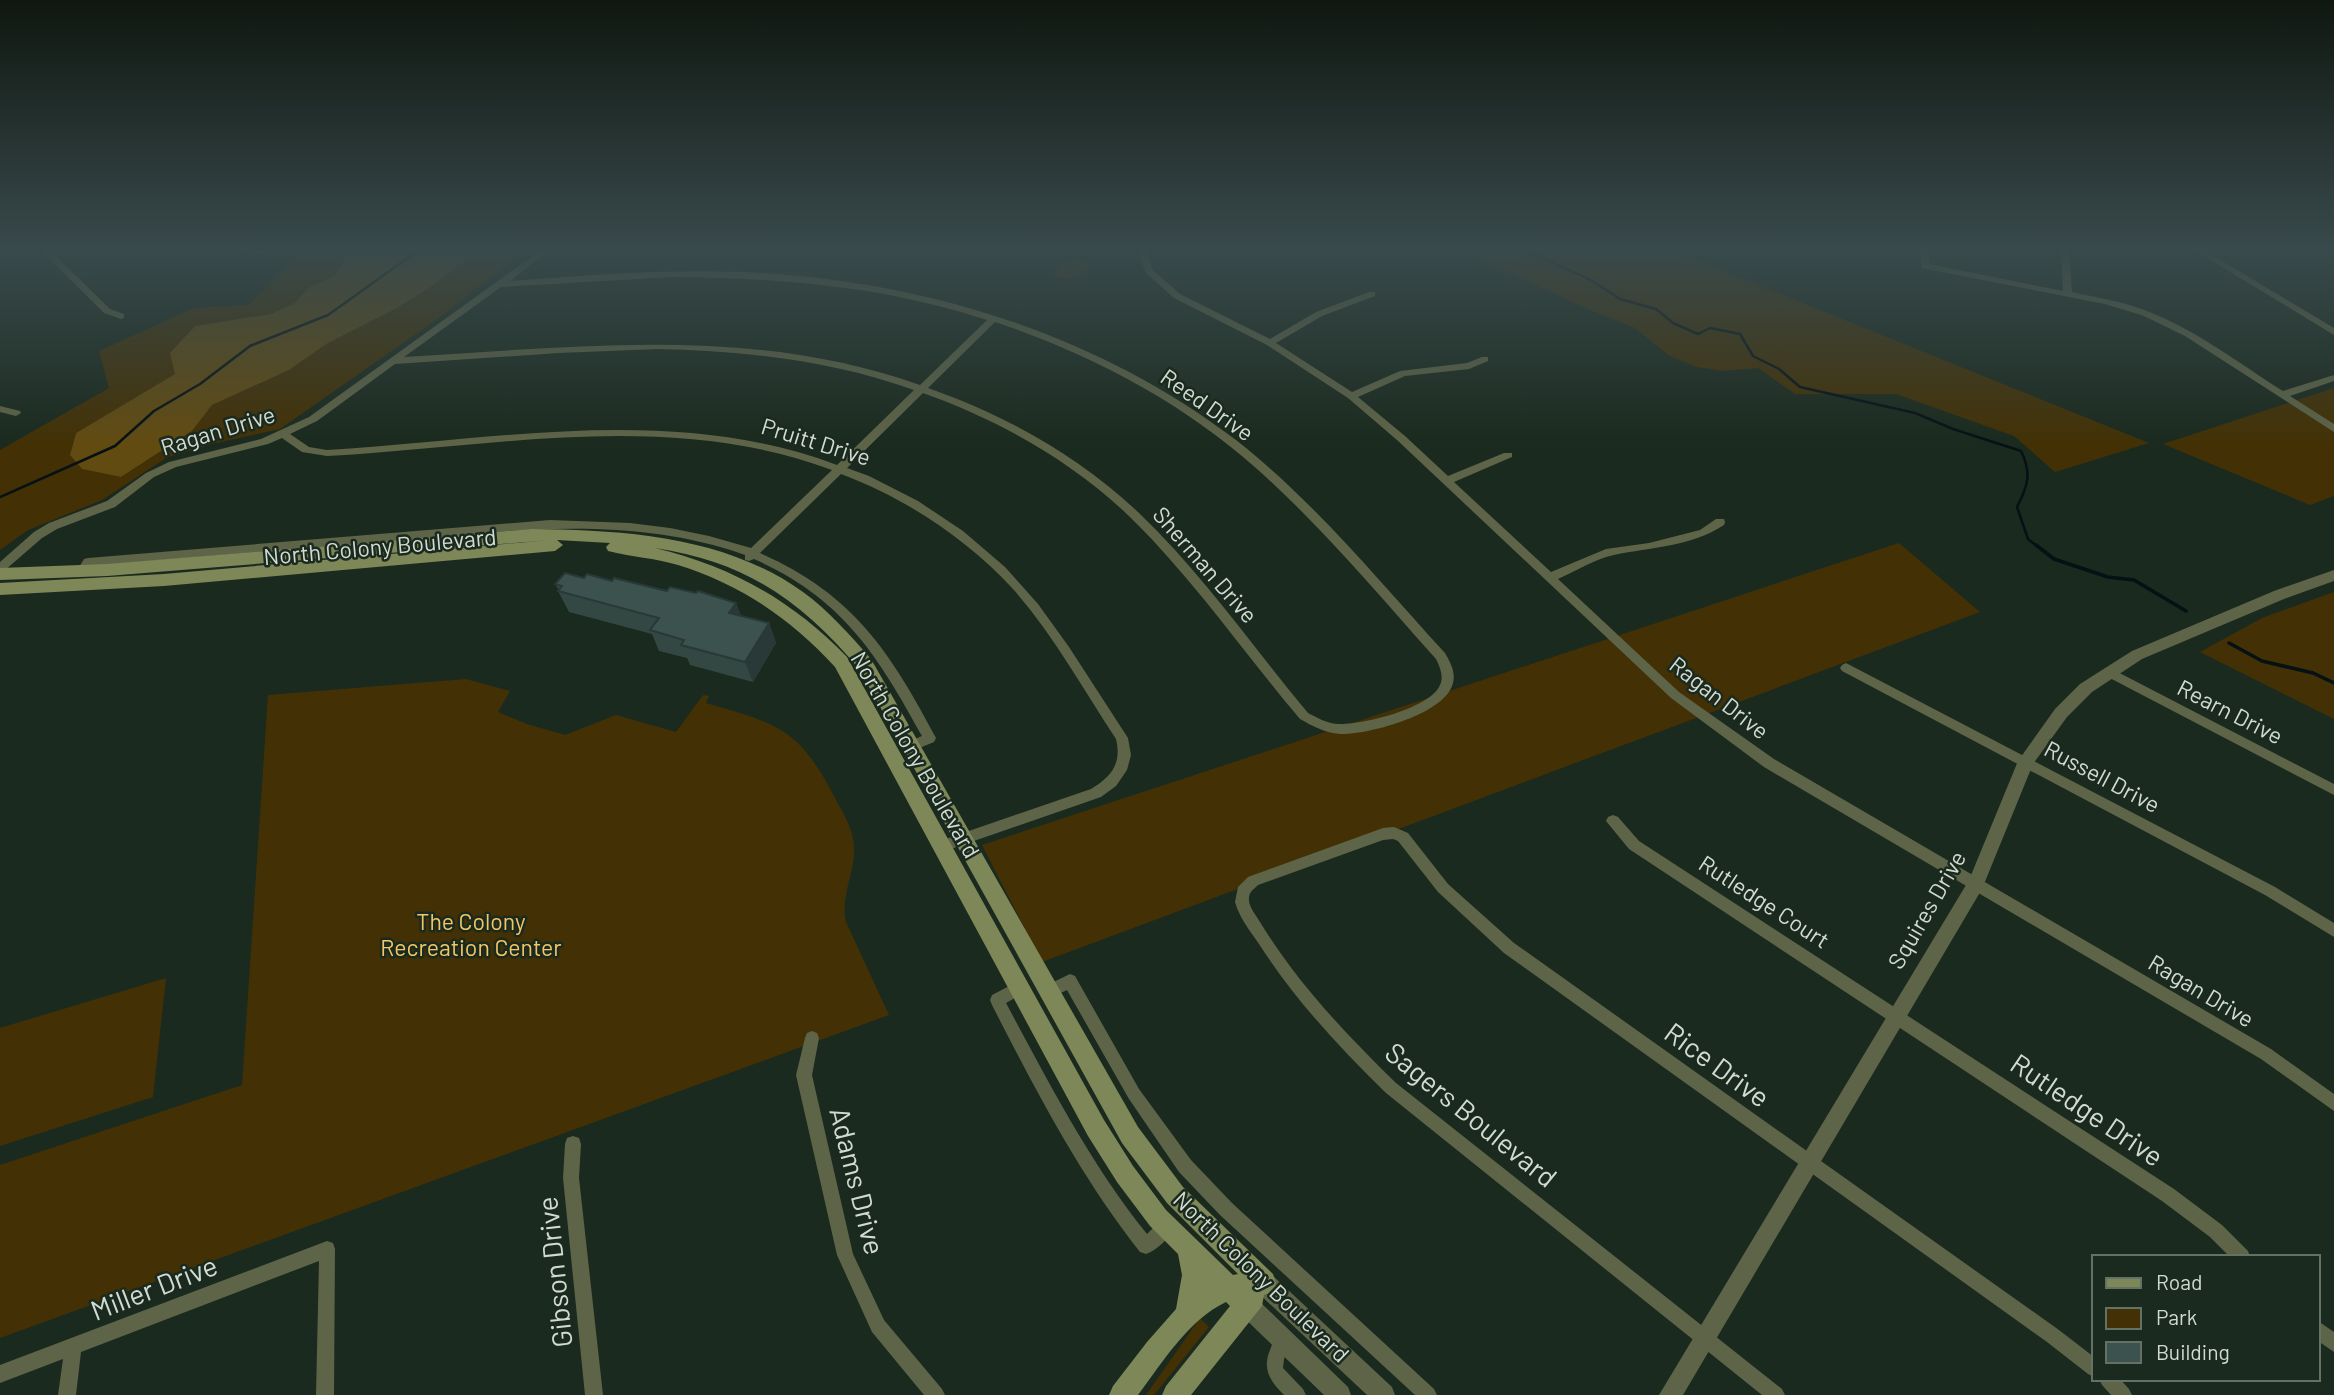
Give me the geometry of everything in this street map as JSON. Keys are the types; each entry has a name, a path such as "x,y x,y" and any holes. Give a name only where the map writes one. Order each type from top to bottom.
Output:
{"main road":[{"name":"North Colony Boulevard","path":"0,574 82,572 532,534 646,538 747,559 777,584 818,611 852,645 912,746 1113,1108 1151,1165 1198,1221 1264,1283"},
{"name":"North Colony Boulevard","path":"0,589 164,580 540,546 585,545 630,549 699,565 764,595 804,624 841,662 1096,1128 1125,1174 1166,1227 1238,1297"},
{"path":"727,576 747,559"},
{"path":"1187,1316 1194,1275 1189,1250"},
{"path":"1175,1395 1238,1297 1264,1283"},
{"path":"1122,1395 1187,1316 1216,1294 1238,1297"}],"street":[{"name":"Ragan Drive","path":"0,568 24,545 53,526 111,504 150,475 173,464 284,434 334,406 457,315"},
{"name":"Reed Drive","path":"982,315 1069,346 1150,387 1231,442 1301,506 1441,656 1448,673 1447,687 1440,698 1398,716"},
{"name":"Ragan Drive","path":"1215,315 1270,343 1351,396 1447,481 1675,695 1722,731 1769,763 2266,1054 2334,1103"},
{"path":"1270,343 1316,315"},
{"path":"2148,315 2164,321 2334,429"},
{"path":"2306,315 2334,332"},
{"path":"747,559 994,318"},
{"name":"Sherman Drive","path":"394,361 610,348 714,348 814,360 860,370 922,389 970,406 1013,426 1064,458 1107,491 1160,540 1304,716 1322,725 1340,729 1362,727 1398,716"},
{"path":"1351,396 1403,373 1469,366 1485,359"},
{"path":"2282,395 2334,378"},
{"path":"0,409 16,413"},
{"name":"Pruitt Drive","path":"284,434 295,445 306,450 327,453 596,432 701,435 769,447 842,467 896,491 938,517 1004,572 1037,614 1122,738 1126,750 1126,763 1112,784 1096,793 942,846"},
{"path":"1447,481 1508,455"},
{"path":"1551,577 1610,552 1649,547 1704,533 1720,522"},
{"name":"Squires Drive","path":"1670,1395 1976,884 2026,761 2061,713 2086,688 2137,655 2279,595 2334,575"},
{"name":"Russell Drive","path":"1846,668 2270,891 2334,931"},
{"name":"Rearn Drive","path":"2108,673 2334,790"},
{"name":"Rutledge Court","path":"1613,821 1634,845 1896,1015"},
{"name":"Rice Drive","path":"1317,858 1383,834 1403,836 1443,888 1509,948 2092,1366"},
{"name":"Sagers Boulevard","path":"1317,858 1253,881 1245,886 1240,898 1269,953 1318,1014 1391,1088 1776,1395"},
{"path":"1048,992 1070,981 1134,1094 1185,1166 1226,1209 1428,1395"},
{"name":"Rutledge Drive","path":"1896,1015 2168,1195 2216,1231 2240,1255"},
{"name":"Adams Drive","path":"812,1038 804,1075 845,1255 878,1326 936,1395"},
{"name":"Gibson Drive","path":"573,1144 571,1178 594,1395"},
{"path":"326,1395 327,1249"},
{"name":"Miller Drive","path":"0,1374 327,1249"},
{"name":"North Colony Boulevard","path":"1264,1283 1384,1395"},
{"name":"North Colony Boulevard","path":"1238,1297 1340,1395"},
{"path":"2320,1331 2334,1343"},
{"path":"1284,1341 1274,1358 1273,1367 1275,1374 1297,1395"},
{"path":"67,1395 73,1348"},
{"path":"2110,1381 2123,1395"}],"green space":[{"path":"178,315 264,315 195,326 176,374 76,433 70,455 82,469 121,477 192,431 212,405 289,370 328,343 383,315 442,315 280,429 212,444 166,458 102,500 28,530 0,550 0,450 109,388 99,351"},
{"path":"1603,315 1833,315 2149,443 2055,472 2014,436 1896,394 1795,394 1758,368 1723,371 1696,367 1668,355 1635,328"},
{"path":"2334,388 2334,496 2310,505 2163,444"},
{"path":"1899,543 1980,612 1042,962 982,845"},
{"path":"2334,592 2334,719 2200,652 2262,618"},
{"name":"The Colony Recreation Center","path":"466,679 510,691 498,712 565,735 616,715 676,732 703,695 709,696 706,703 751,717 784,732 810,757 850,828 854,841 854,858 845,903 846,922 889,1015 0,1338 0,1165 242,1085 268,695"},
{"path":"166,978 153,1097 0,1146 0,1028"},
{"path":"1200,1318 1209,1327 1154,1395 1146,1395"}],"shaded area":[{"path":"264,315 383,315 328,343 289,370 212,405 192,431 121,477 82,469 70,455 76,433 175,374 170,353 195,326"}],"building":[{"path":"565,573 584,578 587,574 612,581 614,578 667,591 670,587 696,593 698,591 736,603 729,613 769,623 745,662 681,645 684,640 650,630 659,618 558,591 562,586 555,584"}],"waterway":[{"path":"0,497 115,446 154,411 200,384 250,346 328,315"},
{"path":"1663,315 1673,323 1698,334 1710,328 1740,334 1753,356 1779,369 1800,387 1915,413 1953,429 2021,451 2027,466 2027,479 2017,507 2028,539 2038,547"},
{"path":"2036,545 2054,559 2108,577 2134,580 2186,611"},
{"path":"2229,643 2262,661 2313,673 2334,683"}]}
